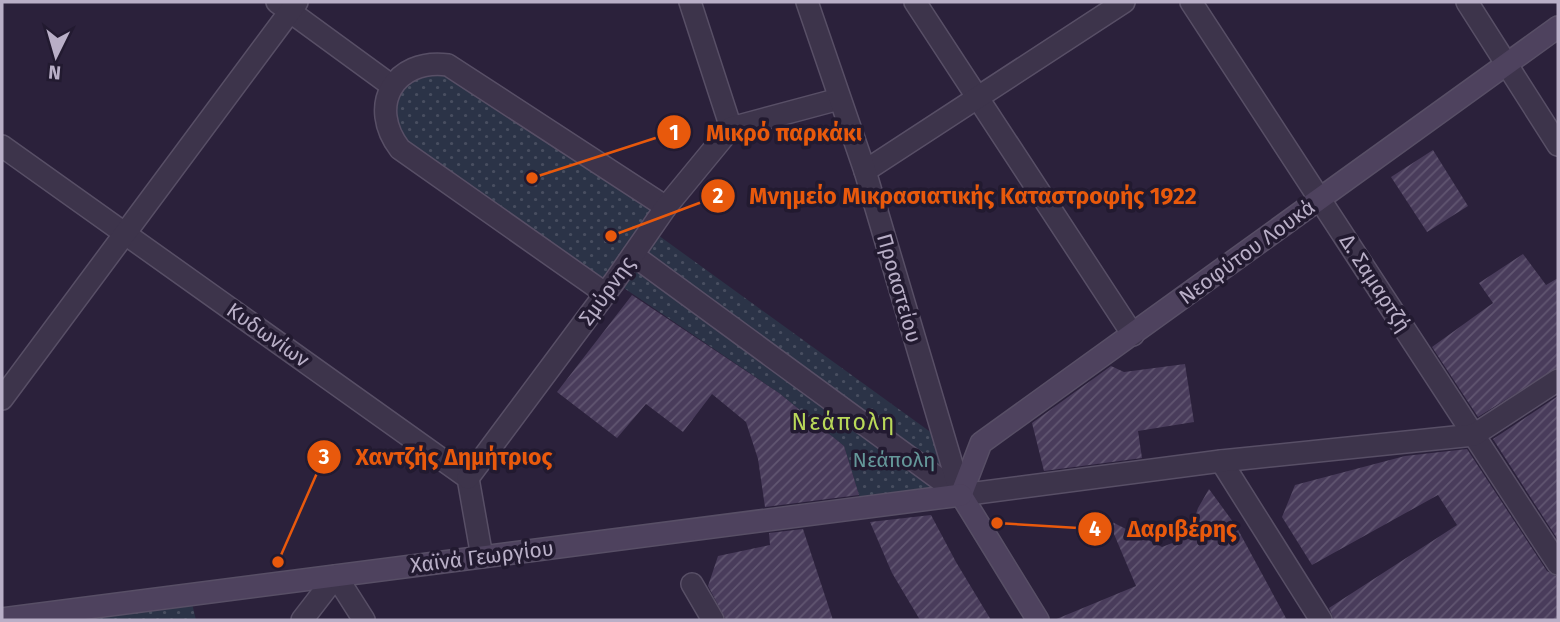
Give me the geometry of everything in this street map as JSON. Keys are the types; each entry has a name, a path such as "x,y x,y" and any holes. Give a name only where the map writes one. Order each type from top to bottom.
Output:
{"main road":[{"name":"Νεοφύτου Λουκά","path":"961,495 981,443 1558,27"},
{"name":"Χαϊνά Γεωργίου","path":"2,619 961,495"},
{"path":"961,495 1038,620"}],"street":[{"path":"690,2 731,128 839,99"},
{"name":"Προαστείου","path":"807,2 865,171 961,495"},
{"path":"915,2 1133,335"},
{"path":"865,171 1124,2"},
{"name":"Δ. Σαμαρτζή","path":"1191,2 1558,564"},
{"path":"1467,2 1558,145"},
{"path":"2,399 126,234 288,5 392,86"},
{"path":"606,294 400,149 390,135 385,120 386,102 392,86 416,66 432,63 455,68 666,207"},
{"name":"Σμύρνης","path":"468,478 606,294 666,207 731,128"},
{"name":"Κυδωνίων","path":"2,146 468,478"},
{"path":"633,255 961,495 1221,461 1474,435 1558,380"},
{"path":"1221,461 1321,620"},
{"path":"468,478 482,557"},
{"path":"302,620 336,576 364,620"},
{"path":"692,584 713,620"}],"green space":[{"path":"432,63 666,207 651,230 936,436 961,495 863,508 844,446 779,393 615,282 606,294 400,149 385,101"},
{"path":"190,595 196,620 2,620"}],"building":[{"path":"1433,150 1468,206 1427,232 1391,177"},
{"path":"1523,254 1546,285 1558,278 1558,367 1478,417 1432,347 1493,303 1479,283"},
{"path":"632,295 779,393 844,446 859,495 765,507 758,459 746,422 712,394 683,432 646,404 617,438 557,392"},
{"path":"1185,364 1194,422 1138,431 1142,458 1044,471 1032,423 1111,366 1124,372"},
{"path":"1558,396 1558,540 1493,439"},
{"path":"1467,449 1547,571 1558,577 1558,620 1334,620 1329,608 1457,525 1438,495 1312,565 1282,517 1295,485 1405,456"},
{"path":"1209,489 1236,526 1287,620 1054,620 1136,586 1108,520 1162,547 1188,537 1198,508"},
{"path":"931,515 991,620 920,620 892,573 870,522"},
{"path":"803,529 833,620 726,620 708,586 718,556 770,545 769,533"}],"place":[{"name":"Μικρό παρκάκι","path":"532,178"},
{"name":"Μνημείο Μικρασιατικής Καταστροφής 1922","path":"611,236"},
{"name":"Δαριβέρης","path":"997,523"},
{"name":"Χαντζής Δημήτριος","path":"278,562"}],"district":[{"name":"Νεάπολη","path":"844,422"}]}
